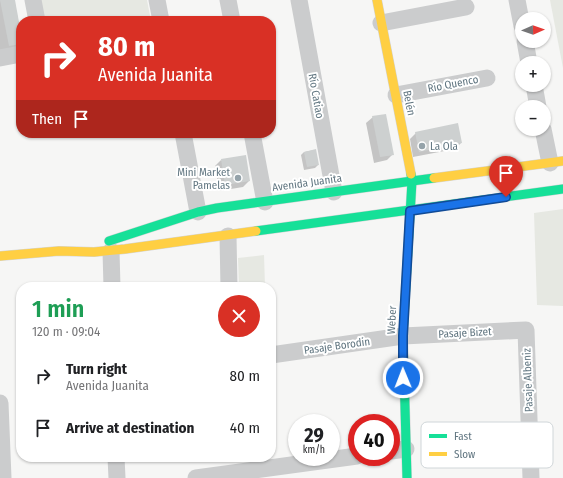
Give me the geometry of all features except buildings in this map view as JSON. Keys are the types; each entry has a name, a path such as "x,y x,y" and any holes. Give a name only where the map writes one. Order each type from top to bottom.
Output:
{"main road":[{"name":"Belén","path":"377,0 412,181 410,211"},
{"name":"Avenida Juanita","path":"59,251 119,238 198,212 556,162"},
{"name":"Avenida Juanita","path":"0,256 59,251 111,251 563,189"},
{"name":"Weber","path":"400,414 410,211"},
{"name":"Weber","path":"400,457 406,478"}],"street":[{"path":"33,0 36,16"},
{"path":"157,0 160,16"},
{"path":"228,0 231,16"},
{"name":"Río Catiao","path":"299,0 334,192"},
{"path":"517,0 519,12"},
{"path":"381,23 466,7"},
{"path":"0,58 16,55"},
{"name":"Río Quenco","path":"396,95 487,78"},
{"path":"546,136 556,162"},
{"path":"184,138 198,212"},
{"path":"253,138 265,202"},
{"path":"228,236 229,282"},
{"path":"111,251 112,282"},
{"name":"Pasaje Bizet","path":"403,336 526,330"},
{"name":"Pasaje Albeniz","path":"526,330 529,422"},
{"name":"Pasaje Borodin","path":"276,354 403,336"},
{"path":"0,403 3,478"},
{"path":"196,478 235,469 348,457"},
{"path":"116,462 117,478"},
{"name":"Pasaje Albeniz","path":"531,468 531,478"}],"shaded area":[{"path":"39,0 147,0 150,16 42,16"},
{"path":"550,0 563,0 563,68"},
{"path":"563,209 563,306 537,305 534,213"},
{"path":"264,255 265,282 239,282 238,258"}],"traffic: fast":[{"path":"407,478 403,336 412,181 411,174"},
{"path":"109,241 198,212 217,208 434,178"},
{"path":"256,231 563,189"}],"traffic: slow":[{"path":"377,0 411,174"},
{"path":"434,178 563,161"},
{"path":"0,256 59,251 94,252 125,249 256,231"}],"place":[{"name":"La Ola","path":"422,146"},
{"name":"Mini Market Pamelas","path":"238,178"}],"route":[{"path":"403,378 403,336 410,211 506,197"}]}
